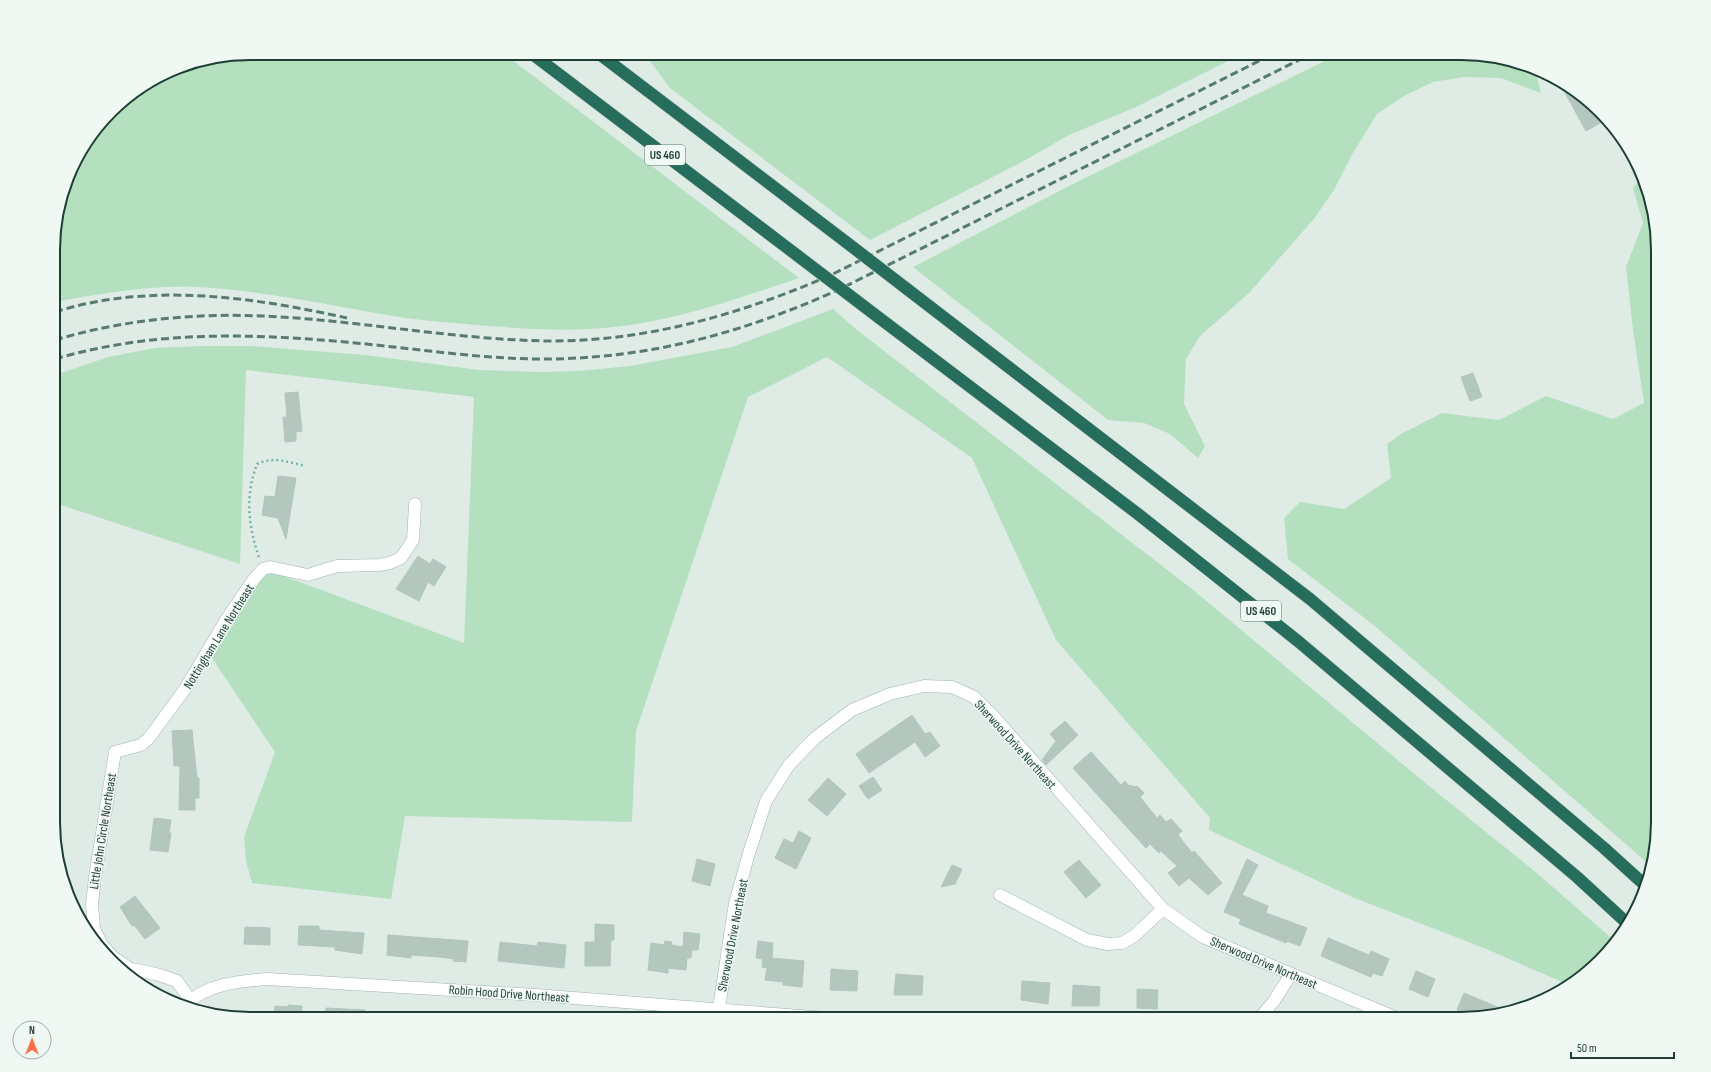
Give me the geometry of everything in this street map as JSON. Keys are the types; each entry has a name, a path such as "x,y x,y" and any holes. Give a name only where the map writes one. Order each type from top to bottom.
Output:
{"highway":[{"name":"US 460","path":"540,60 1138,514 1299,642 1577,877 1623,920"},
{"name":"US 460","path":"607,60 1310,599 1604,848 1641,883"}],"street":[{"path":"264,569 270,567 308,575 337,566 379,565 390,563 401,558 413,540 415,504"},
{"name":"Nottingham Lane Northeast","path":"115,752 141,745 149,738 185,689 226,620 254,579 264,569"},
{"name":"Sherwood Drive Northeast","path":"719,1008 735,903 766,801 789,766 815,738 852,710 890,694 924,686 952,687 974,697 995,718 1163,909 1203,937 1382,1012"},
{"name":"Little John Circle Northeast","path":"97,934 94,929 92,904 94,877 115,752"},
{"path":"1000,895 1087,940 1108,944 1122,943 1134,936 1163,909"},
{"name":"Little John Circle Northeast","path":"124,964 131,968 177,981 186,1001"},
{"path":"1265,1012 1274,1001 1291,974"},
{"name":"Robin Hood Drive Northeast","path":"189,1002 220,986 240,981 268,979 506,993 763,1012"}],"path":[{"path":"264,569 254,544 250,522 249,496 252,476 257,464 266,460 276,460 305,466"}],"green space":[{"path":"238,60 512,60 799,278 670,318 616,327 575,330 518,328 413,319 272,295 198,287 144,288 60,301 60,238 66,201 74,178 86,155 99,134 107,125 134,99 145,92 178,74 189,70 201,66"},
{"path":"649,60 1230,60 1134,108 1069,135 1022,162 870,240 670,88"},
{"path":"1327,60 1473,60 1510,66 1533,74 1537,76 1541,93 1501,78 1464,77 1433,82 1404,96 1377,114 1353,153 1334,190 1313,220 1249,293 1200,336 1186,359 1184,404 1205,446 1198,458 1170,434 1144,423 1108,420 913,267 1075,183"},
{"path":"1638,182 1645,201 1651,238 1651,834 1646,862 1376,627 1288,559 1284,518 1300,502 1344,509 1391,478 1387,444 1401,434 1442,413 1499,420 1546,396 1613,419 1644,403 1633,330 1626,267 1643,223 1633,188"},
{"path":"833,309 857,330 1192,589 1429,786 1532,869 1612,938 1586,965 1562,982 1484,948 1352,897 1209,830 1210,818 1056,640 972,458 827,357 748,397 636,731 632,822 405,816 391,899 252,883 246,861 244,837 275,752 212,658 261,578 266,573 273,572 464,643 474,397 246,370 240,564 60,505 60,373 108,357 155,348 201,346 252,346 366,355 479,370 541,372 578,371 630,366 732,347"}],"building":[{"path":"1564,91 1577,99 1601,122 1586,131"},
{"path":"1473,373 1482,397 1470,401 1461,377"},
{"path":"298,392 302,431 296,432 296,441 285,442 283,417 287,417 285,393"},
{"path":"278,476 296,478 286,539 278,518 262,515 265,496 275,497"},
{"path":"418,556 430,564 433,559 446,567 434,586 428,582 419,601 396,589"},
{"path":"912,715 925,734 930,732 940,746 925,757 915,742 869,773 856,754"},
{"path":"1065,721 1078,735 1046,765 1042,760 1056,741 1050,734"},
{"path":"192,730 197,778 199,778 199,798 195,798 195,810 179,810 180,766 174,766 172,731"},
{"path":"1091,752 1121,785 1125,781 1128,785 1135,787 1137,786 1144,793 1140,797 1157,818 1160,815 1166,822 1171,819 1182,831 1178,835 1192,853 1194,851 1222,883 1208,895 1189,878 1179,886 1168,873 1177,866 1161,851 1159,853 1150,844 1146,848 1073,768"},
{"path":"873,777 882,790 868,799 859,786"},
{"path":"828,778 846,794 827,816 808,800"},
{"path":"154,818 171,820 169,833 171,833 168,852 150,850"},
{"path":"799,831 811,838 796,869 775,858 784,839 793,843"},
{"path":"697,859 715,864 710,886 692,881"},
{"path":"1247,859 1258,865 1242,895 1268,906 1266,913 1307,928 1300,946 1287,941 1286,943 1239,924 1241,919 1224,912"},
{"path":"1079,860 1101,885 1086,898 1064,872"},
{"path":"952,865 962,869 955,884 941,887"},
{"path":"135,896 160,928 145,939 134,925 132,926 120,907"},
{"path":"595,924 614,925 614,940 611,940 610,966 585,966 585,942 595,942"},
{"path":"299,926 319,926 319,930 364,933 362,954 335,950 335,947 298,945"},
{"path":"245,927 270,928 270,945 244,944"},
{"path":"684,932 700,934 698,950 692,950 691,958 687,958 686,970 668,968 668,973 648,970 651,943 664,945 665,941 672,942 671,945 683,947"},
{"path":"388,935 468,941 466,962 453,961 454,959 440,957 411,955 411,958 387,955"},
{"path":"1328,938 1369,955 1371,951 1389,959 1382,976 1373,973 1371,977 1321,956"},
{"path":"758,941 773,943 772,958 804,961 802,987 783,985 783,982 765,980 767,968 762,967 763,959 756,958"},
{"path":"500,942 537,946 538,942 566,945 564,968 498,961"},
{"path":"831,969 858,971 857,991 830,990"},
{"path":"1416,971 1435,979 1428,997 1409,989"},
{"path":"896,974 923,976 922,995 894,995"},
{"path":"1022,981 1050,983 1048,1004 1021,1000"},
{"path":"1073,985 1100,987 1099,1006 1072,1006"},
{"path":"1137,989 1158,990 1157,1009 1137,1008"},
{"path":"1464,993 1499,1008 1473,1012 1460,1012 1457,1010"},
{"path":"288,1005 302,1006 302,1012 275,1012 275,1006 288,1007"},
{"path":"326,1008 365,1010 365,1012 326,1012"}],"railway":[{"path":"60,339 106,327 158,319 236,315 298,318 443,334 515,340 551,341 587,340 623,336 694,323 763,302 831,275 1261,60"},
{"path":"60,358 127,343 198,337 235,336 308,339 371,344 474,356 526,359 590,357 627,353 699,340 768,318 838,290 1299,60"},
{"path":"60,311 91,303 127,297 164,295 238,299 311,310 347,318"}]}
